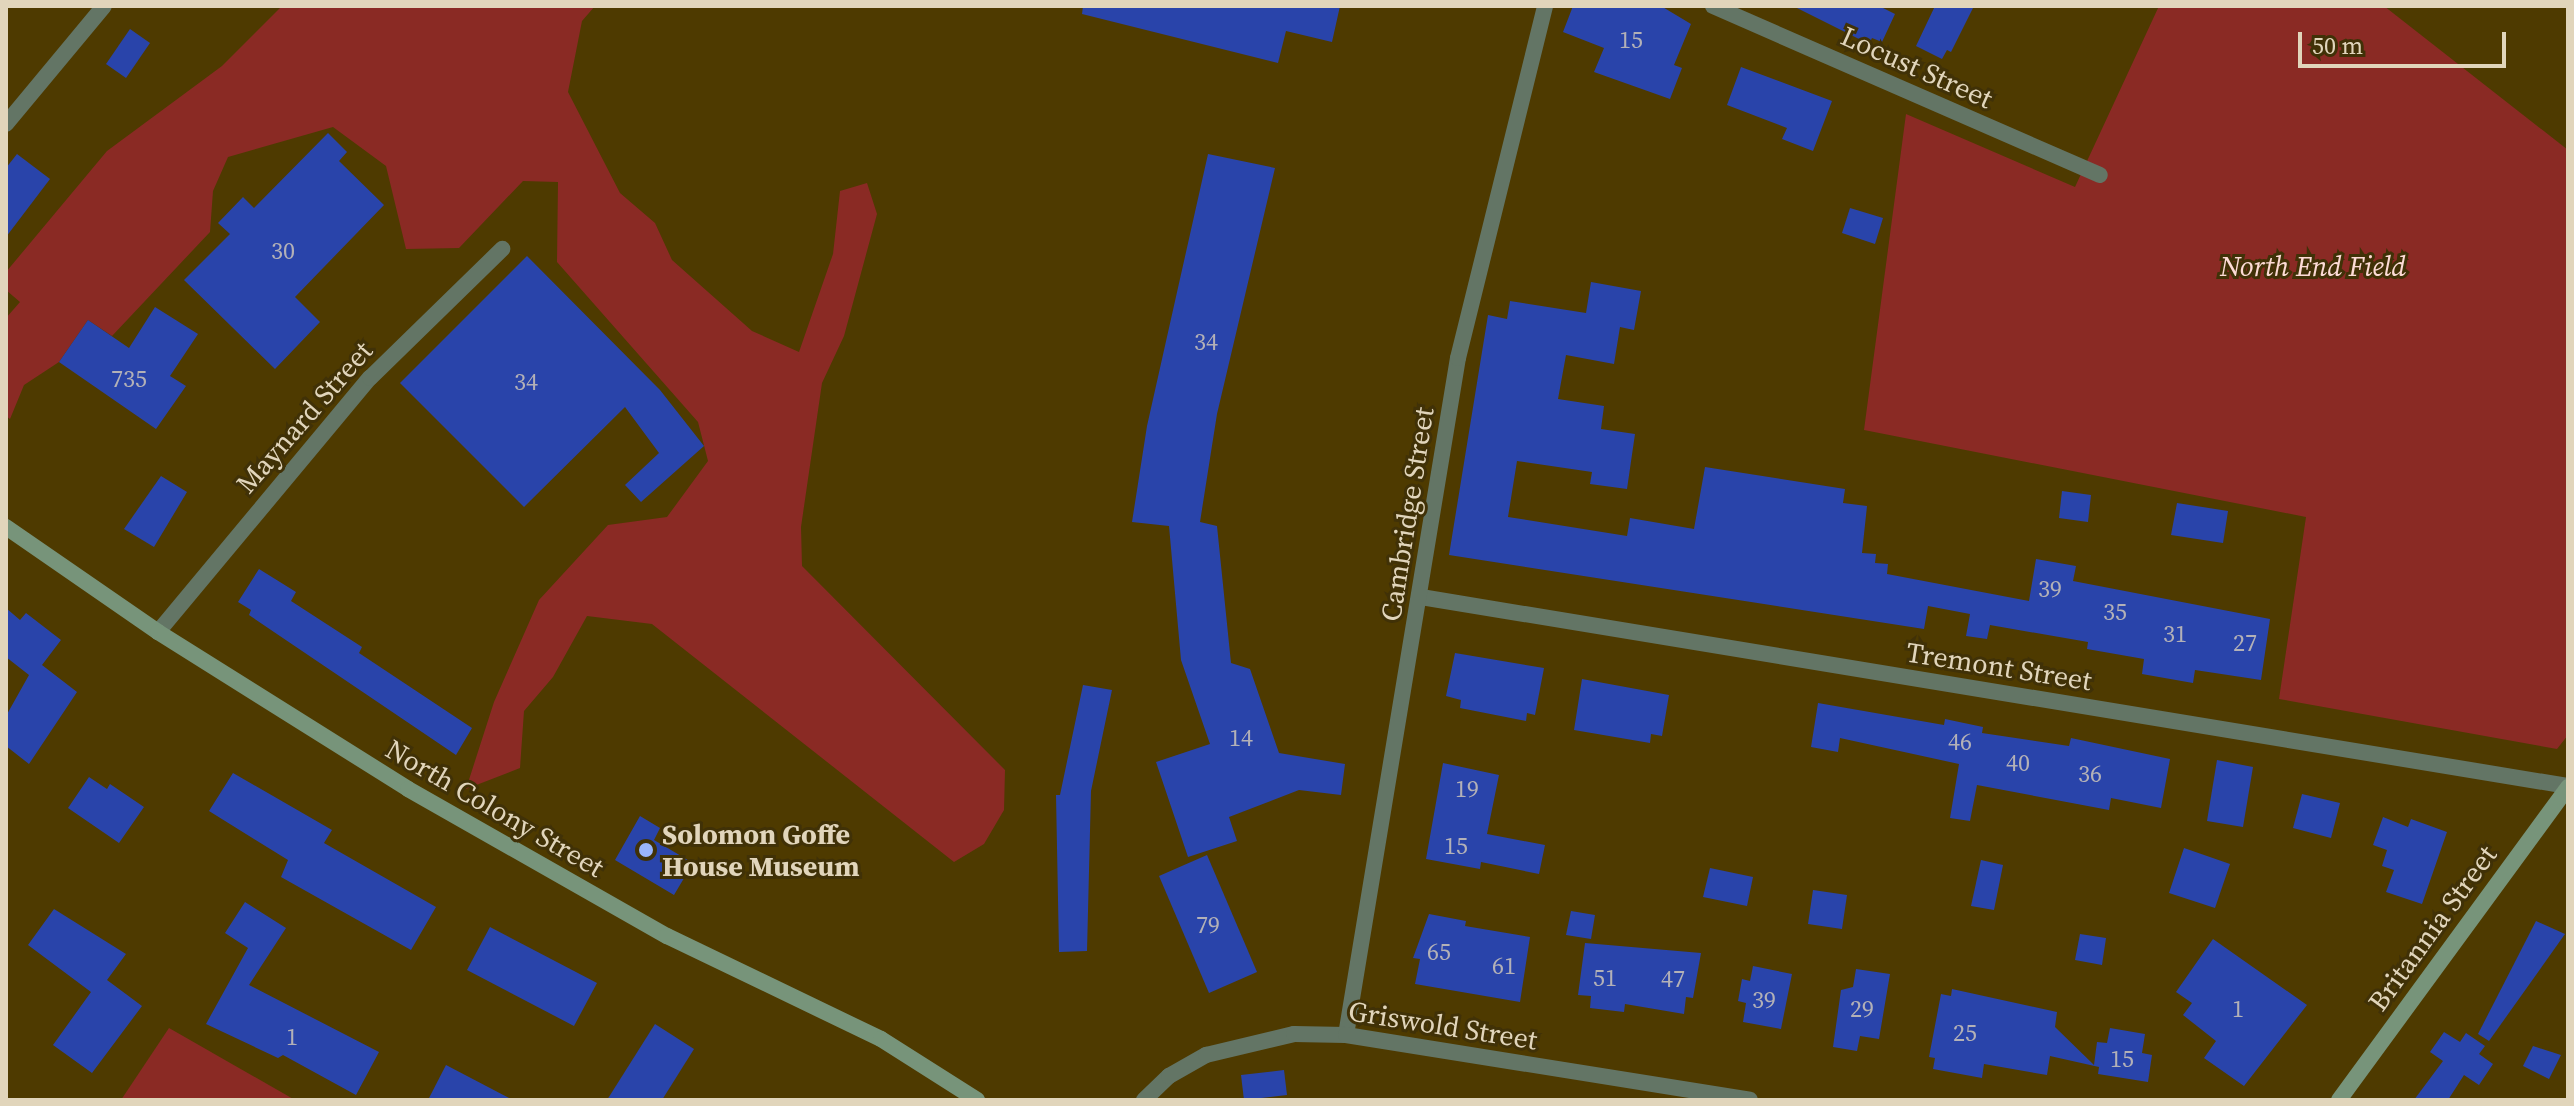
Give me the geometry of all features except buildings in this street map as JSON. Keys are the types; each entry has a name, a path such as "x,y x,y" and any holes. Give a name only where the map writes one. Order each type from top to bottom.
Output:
{"main road":[{"name":"North Colony Street","path":"6,527 158,632 297,722 581,889 881,1039 977,1100"},
{"name":"Britannia Street","path":"2339,1100 2568,787"}],"street":[{"path":"6,124 104,6"},
{"name":"Cambridge Street","path":"1346,1035 1421,597 1458,358 1545,6"},
{"name":"Locust Street","path":"1713,6 2100,175"},
{"name":"Maynard Street","path":"158,632 370,378 502,249"},
{"name":"Tremont Street","path":"1421,597 2568,787"},
{"name":"Griswold Street","path":"1144,1100 1169,1076 1206,1055 1294,1034 1346,1035 1750,1100"}],"green space":[{"path":"282,6 595,6 582,21 568,92 620,193 655,223 672,260 752,331 799,352 833,254 840,191 867,183 877,214 844,336 822,383 801,527 802,566 1005,770 1004,810 984,844 954,862 652,624 587,616 553,677 524,711 520,768 466,789 494,702 539,600 608,525 667,517 708,461 698,422 557,262 558,182 523,181 459,248 406,249 386,166 333,127 228,157 213,191 210,232 112,336 88,320 59,362 24,385 10,419 6,416 6,318 20,302 6,290 6,272 107,151 222,66"},
{"name":"North End Field","path":"2159,6 2384,6 2568,150 2568,735 2557,749 2279,699 2306,517 1864,430 1906,114 2075,187"},
{"path":"169,1028 295,1100 121,1100"}],"place":[{"name":"Solomon Goffe House Museum","path":"646,850"}]}
